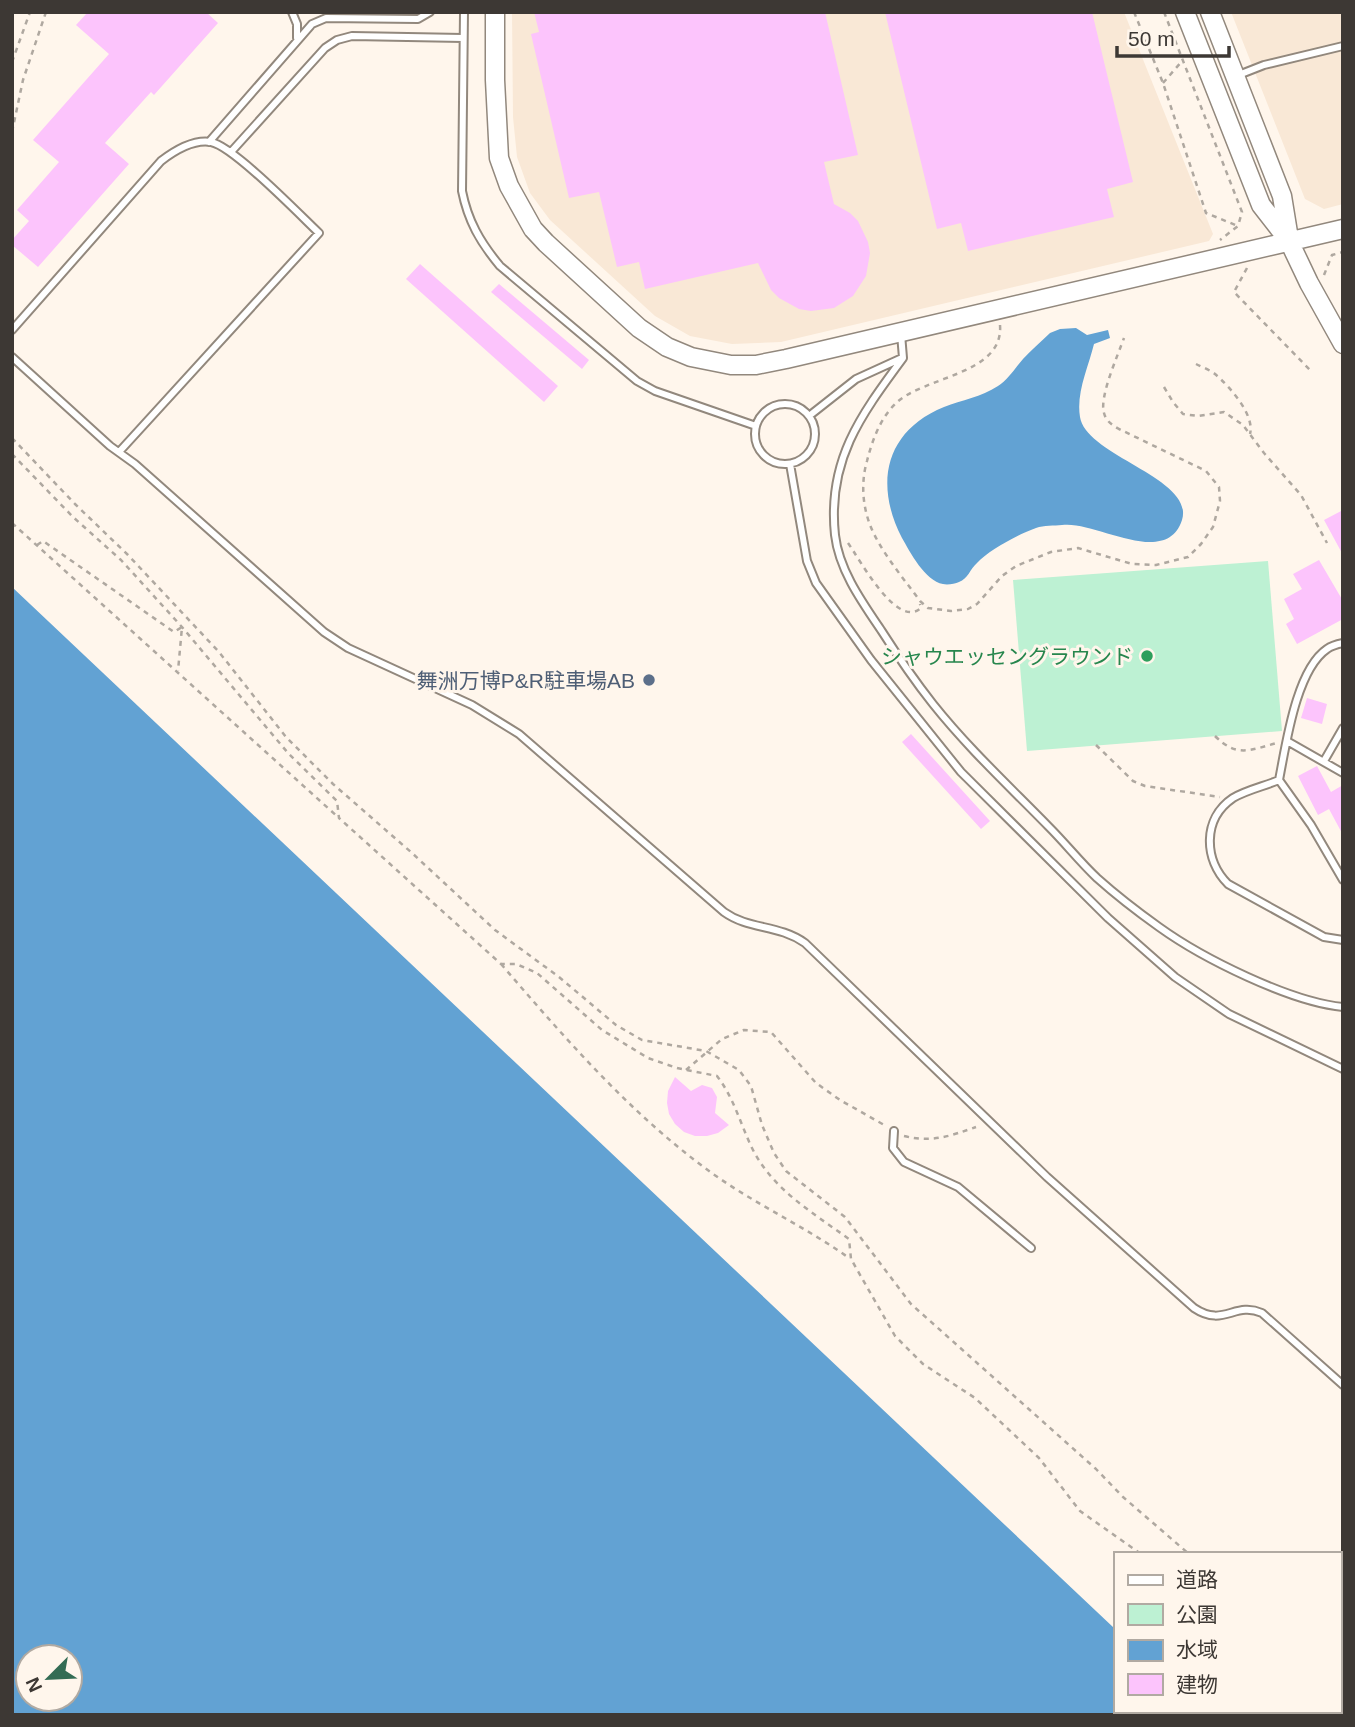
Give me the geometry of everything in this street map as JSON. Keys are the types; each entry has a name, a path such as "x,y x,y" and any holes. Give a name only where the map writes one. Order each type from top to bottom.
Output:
{"street":[{"path":"495,12 499,158 519,207 546,243 639,328 667,347 691,357 732,365 756,365 1343,229"},
{"path":"1185,12 1261,205 1289,242 1343,344"},
{"path":"1210,12 1282,196 1289,242"}],"lane":[{"path":"292,12 297,24 296,40"},
{"path":"209,142 312,24 326,18 418,19 430,12"},
{"path":"464,12 462,191 466,212 486,249 500,266 637,381 667,395 756,426"},
{"path":"231,152 315,58 337,40 352,36 463,38"},
{"path":"1235,76 1264,65 1343,47"},
{"path":"12,330 161,161 182,148 209,142 231,152 319,233 119,452"},
{"path":"900,332 903,358 859,420 849,439 836,489 835,538 842,564 862,601 933,705 988,767 1097,878 1160,928 1201,954 1293,995 1343,1007"},
{"path":"12,357 336,641 448,692 493,716 546,755 724,912 741,922 784,931 805,943 1047,1177 1194,1308 1218,1317 1245,1308 1262,1313 1343,1385"},
{"path":"809,416 856,379 903,358"},
{"path":"775,405 794,405 809,416 816,432 815,441 806,456 790,464 780,464 763,455 757,446 756,426 760,417 775,405"},
{"path":"790,464 807,561 816,583 871,660 961,772 1108,918 1175,977 1229,1014 1343,1069"},
{"path":"1343,643 1328,648 1311,666 1303,683 1279,780 1311,825 1343,880"},
{"path":"1324,761 1343,728"},
{"path":"1287,741 1343,773"},
{"path":"1279,780 1233,799 1217,815 1209,836 1210,850 1218,873 1238,890 1324,937 1343,940"},
{"path":"894,1131 893,1148 904,1162 958,1187 1031,1248"}],"path":[{"path":"12,62 30,12"},
{"path":"12,132 23,80 46,12"},
{"path":"1134,12 1164,83 1206,214 1237,226"},
{"path":"1164,12 1242,212 1237,226 1214,246"},
{"path":"1164,83 1183,60"},
{"path":"1324,275 1332,255 1343,252"},
{"path":"1247,268 1234,292 1310,370"},
{"path":"1000,323 998,341 987,356 971,370 936,380 896,403 881,424 871,445 865,468 863,492 867,516 884,551 928,608 951,611 977,604 1002,576 1016,566 1051,552 1078,548 1132,564 1156,565 1188,556 1201,544 1213,527 1220,501 1219,487 1206,471 1119,429 1104,415 1105,397 1124,338"},
{"path":"1196,364 1214,373 1249,414 1252,426 1250,434"},
{"path":"1164,387 1183,414 1198,416 1224,412 1243,425 1301,495 1328,543"},
{"path":"12,438 128,555 211,644 286,737 333,784 495,930 559,977 617,1025 642,1040 706,1051 739,1070 751,1086 762,1125 774,1153 786,1171 845,1217 911,1304 1187,1552"},
{"path":"12,453 74,517 121,560 182,627 288,753 337,801 339,818"},
{"path":"12,523 502,964 572,1046 619,1094 704,1167 851,1259"},
{"path":"835,538 849,544 870,579 892,602 912,613 921,608 920,601"},
{"path":"37,545 43,541 174,632 182,627"},
{"path":"178,672 182,627"},
{"path":"1214,736 1225,747 1237,751 1248,751 1287,741"},
{"path":"1096,745 1133,781 1145,786 1233,799"},
{"path":"502,964 516,964 537,973 602,1030 648,1058 717,1076 738,1111 752,1148 771,1177 789,1195 849,1239 851,1259 895,1336 923,1364 975,1398 1039,1458 1080,1511 1138,1552"},
{"path":"686,1070 722,1039 744,1030 771,1032 816,1083 894,1131 922,1141 951,1136 976,1126"}],"shaded area":[{"path":"512,12 1124,12 1213,234 1209,241 781,342 732,344 690,336 655,316 550,220 530,193 517,157 513,117"},
{"path":"1231,12 1343,12 1343,204 1324,209 1305,199"}],"green space":[{"name":"シャウエッセングラウンド","path":"1268,561 1282,731 1027,751 1013,580"}],"water":[{"path":"1076,328 1087,335 1108,330 1110,338 1094,344 1083,380 1079,408 1087,431 1100,444 1157,479 1172,492 1182,505 1182,520 1174,534 1161,541 1146,542 1076,525 1039,527 1013,538 989,553 962,581 949,584 936,582 914,558 893,518 887,479 890,461 897,445 924,417 985,393 1002,383 1050,333"},
{"path":"12,587 1114,1628 1114,1713 1229,1715 12,1715"}],"building":[{"path":"88,12 206,12 218,23 154,95 151,92 105,143 129,164 38,267 12,245 12,240 29,221 17,210 59,162 33,140 109,54 76,25"},
{"path":"534,12 825,12 858,155 824,162 834,204 858,221 870,253 866,276 853,296 834,308 811,311 799,309 779,298 771,290 758,263 645,289 639,262 617,267 599,192 569,198 531,34 539,32"},
{"path":"885,12 1092,12 1133,182 1107,189 1114,217 968,251 961,223 937,229"},
{"path":"420,264 558,386 544,402 406,279"},
{"path":"499,284 589,360 582,369 491,292"},
{"path":"1343,510 1343,555 1324,520"},
{"path":"1319,560 1343,601 1343,619 1297,644 1286,624 1294,619 1284,599 1302,589 1293,574"},
{"path":"1307,698 1327,704 1322,724 1301,718"},
{"path":"911,734 990,821 981,829 902,742"},
{"path":"1317,766 1331,792 1343,785 1343,835 1329,809 1318,815 1298,776"},
{"path":"675,1077 691,1091 702,1085 712,1088 717,1097 715,1113 729,1125 718,1133 695,1136 684,1132 675,1124 667,1103 668,1091"}],"place":[{"name":"シャウエッセングラウンド","path":"1147,656"},
{"name":"舞洲万博P&R駐車場AB","path":"649,680"}]}
